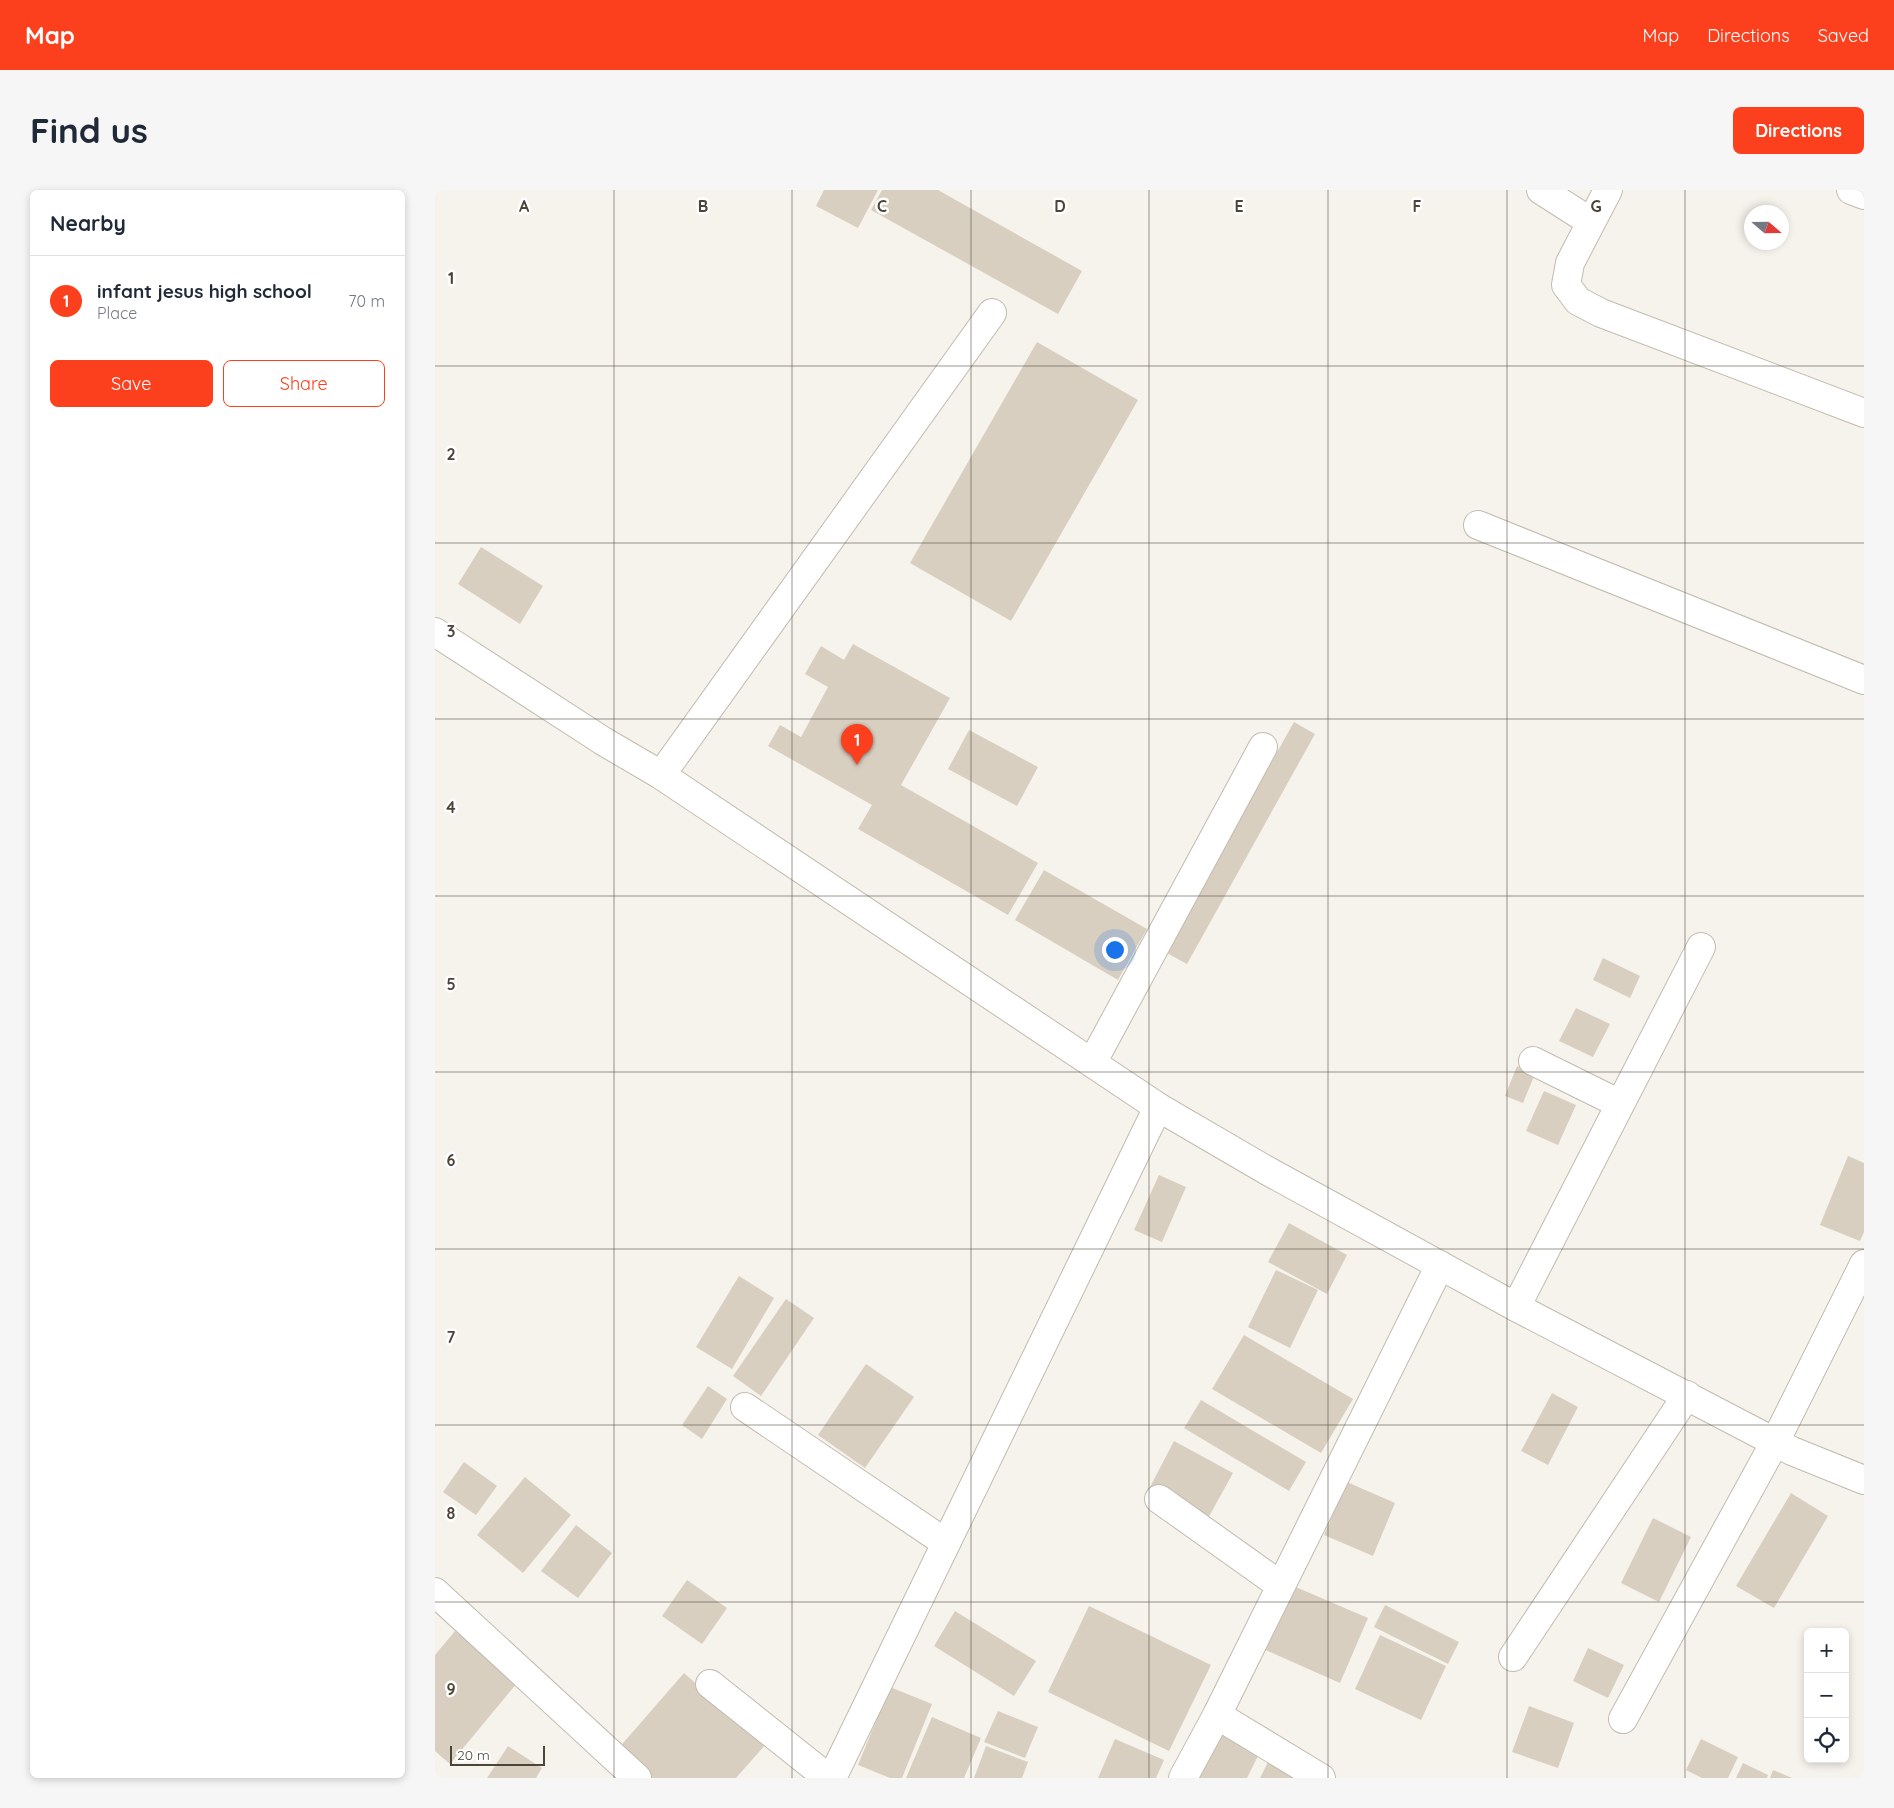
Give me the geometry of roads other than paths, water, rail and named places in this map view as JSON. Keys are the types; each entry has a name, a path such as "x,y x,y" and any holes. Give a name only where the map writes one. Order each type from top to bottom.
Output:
{"street":[{"path":"1541,190 1591,222"},
{"path":"1608,190 1570,263 1566,285 1578,301 1601,313 1864,413"},
{"path":"1851,190 1864,195"},
{"path":"661,775 992,313"},
{"path":"1478,524 1864,680"},
{"path":"435,632 603,741 661,775 1158,1107 1266,1170 1516,1307 1775,1442 1864,1480"},
{"path":"1092,1063 1263,747"},
{"path":"1516,1307 1701,947"},
{"path":"1533,1061 1620,1104"},
{"path":"711,1684 830,1778 1158,1107"},
{"path":"1623,1719 1775,1442 1864,1264"},
{"path":"1183,1778 1217,1715 1439,1265"},
{"path":"1513,1657 1687,1395"},
{"path":"745,1407 946,1543"},
{"path":"1159,1499 1280,1585"},
{"path":"435,1592 637,1778"},
{"path":"1217,1715 1321,1778"}],"place":[{"name":"infant jesus high school","path":"857,765"}]}
